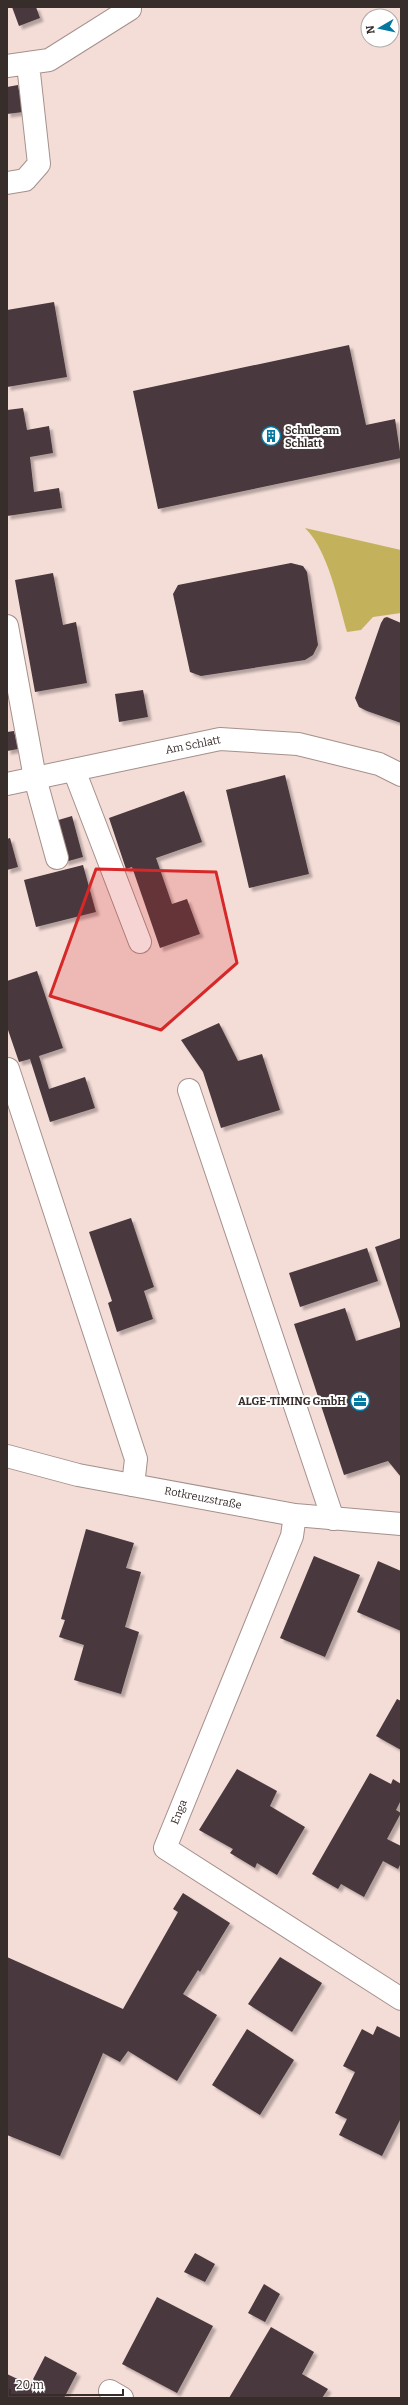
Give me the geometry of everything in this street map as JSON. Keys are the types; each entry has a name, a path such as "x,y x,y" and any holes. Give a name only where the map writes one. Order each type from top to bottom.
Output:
{"street":[{"path":"7,183 25,180 39,164 17,65 49,60 130,9 130,7"},
{"path":"7,626 35,778 58,858"},
{"name":"Am Schlatt","path":"7,784 220,739 298,744 379,764 401,775"},
{"path":"74,770 140,942"},
{"path":"8,1069 136,1459 133,1485"},
{"path":"188,1090 333,1519"},
{"name":"Rotkreuzstraße","path":"7,1456 78,1475 295,1515 401,1524"},
{"name":"Enga","path":"295,1515 292,1536 165,1848 401,1999"}],"highlighted area":[{"path":"96,869 216,872 237,963 161,1030 50,996"}],"shaded area":[{"path":"305,528 401,550 401,613 373,617 361,630 347,632 336,591 326,562 320,549"}],"building":[{"path":"12,7 36,7 40,18 19,26"},
{"path":"18,85 23,112 7,114 7,87"},
{"path":"54,302 67,377 7,387 7,310"},
{"name":"Schule am Schlatt","path":"349,345 366,425 395,419 401,458 158,509 133,391"},
{"path":"23,408 27,430 49,426 53,453 30,457 34,492 59,488 62,508 7,516 7,410"},
{"path":"291,563 303,566 307,572 318,645 313,655 305,660 201,676 190,672 173,594 178,585"},
{"path":"53,573 63,625 76,622 87,683 35,692 15,580"},
{"path":"387,617 401,623 401,723 359,707 355,698 381,623 384,618"},
{"path":"143,690 148,717 119,722 115,694"},
{"path":"14,731 18,749 7,751 7,732"},
{"path":"285,775 309,874 249,888 226,790"},
{"path":"184,791 202,842 156,858 172,904 187,899 200,934 160,948 132,867 126,869 109,818"},
{"path":"72,816 83,857 65,862 55,821"},
{"path":"10,838 18,867 7,870 7,839"},
{"path":"83,865 96,912 36,927 24,880"},
{"path":"37,971 63,1048 39,1056 49,1089 85,1077 95,1108 50,1122 30,1059 19,1062 7,1027 7,981"},
{"path":"219,1023 238,1061 262,1054 280,1110 221,1128 203,1072 181,1040"},
{"path":"131,1218 154,1287 144,1291 153,1319 117,1332 108,1303 112,1301 89,1232"},
{"path":"401,1238 401,1326 375,1247"},
{"path":"367,1248 378,1281 300,1307 289,1273"},
{"name":"ALGE-TIMING GmbH","path":"345,1308 356,1341 401,1327 401,1477 388,1461 344,1475 294,1324"},
{"path":"86,1529 134,1543 126,1568 141,1572 125,1627 139,1632 121,1694 74,1680 84,1645 59,1637 65,1620 61,1619"},
{"path":"314,1556 360,1575 325,1657 280,1638"},
{"path":"378,1561 401,1571 401,1631 357,1612"},
{"path":"397,1699 401,1701 401,1750 376,1736"},
{"path":"237,1769 277,1791 270,1806 305,1827 277,1875 257,1863 255,1868 230,1853 233,1849 199,1830"},
{"path":"370,1773 391,1784 393,1779 401,1784 401,1800 396,1810 401,1813 387,1839 401,1846 401,1863 398,1869 383,1861 364,1897 341,1884 338,1889 312,1874"},
{"path":"183,1893 230,1923 200,1972 198,1970 183,1994 217,2015 177,2081 128,2051 120,2062 103,2053 60,2156 7,2135 7,1957 123,2009 178,1912 173,1909"},
{"path":"280,1957 322,1983 292,2032 248,2004"},
{"path":"377,2026 401,2038 401,2118 382,2156 339,2135 347,2119 335,2113 355,2072 343,2066 362,2029 373,2035"},
{"path":"247,2029 294,2060 260,2115 212,2085"},
{"path":"195,2253 215,2264 205,2282 184,2272"},
{"path":"264,2284 280,2294 265,2322 248,2313"},
{"path":"157,2297 213,2326 177,2393 122,2364"},
{"path":"271,2327 314,2352 302,2374 328,2389 322,2398 229,2398"},
{"path":"45,2356 77,2373 64,2398 7,2398 7,2374 30,2385"}],"place":[{"name":"Schule am Schlatt","path":"271,436"},
{"name":"ALGE-TIMING GmbH","path":"360,1401"}]}
